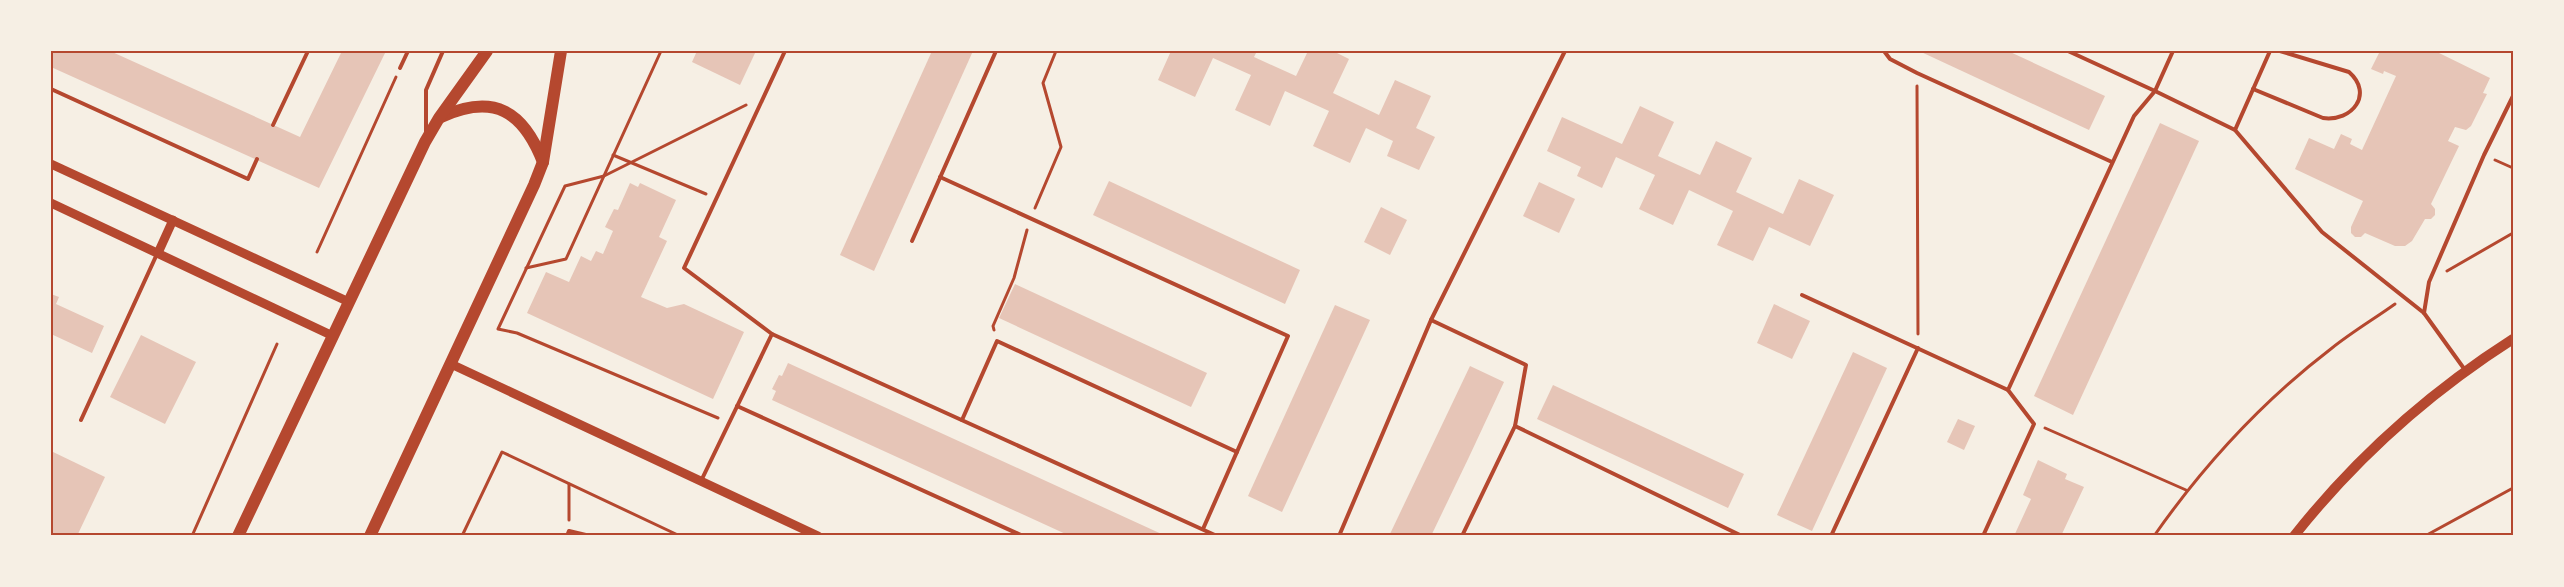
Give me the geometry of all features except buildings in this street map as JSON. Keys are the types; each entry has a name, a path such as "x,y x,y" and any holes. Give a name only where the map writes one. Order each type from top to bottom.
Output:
{"main road":[{"path":"238,536 426,142 439,118 487,51"},
{"path":"370,536 543,162 561,51"},
{"path":"439,118 458,109 475,106 505,111 520,121 531,134 543,162"},
{"path":"2294,536 2322,500 2390,431 2466,372 2513,340"}],"street":[{"path":"51,164 349,302"},
{"path":"51,203 333,336"},
{"path":"158,253 172,220"},
{"path":"451,364 701,481 801,532 818,536"}],"lane":[{"path":"273,125 308,51"},
{"path":"400,68 408,51"},
{"path":"426,142 426,90 443,51"},
{"path":"785,51 684,268 772,334 1217,536"},
{"path":"912,242 996,51"},
{"path":"1339,536 1431,320 1565,51"},
{"path":"1884,51 1890,59 2112,162"},
{"path":"2068,51 2235,130 2322,232 2424,313 2466,372"},
{"path":"2008,390 2134,116 2155,92 2173,51"},
{"path":"2235,130 2270,51"},
{"path":"2254,89 2323,118 2334,119 2352,111 2360,96 2356,78 2349,72 2280,51"},
{"path":"51,89 248,178 257,159"},
{"path":"2424,313 2429,282 2484,155 2513,96"},
{"path":"940,177 1288,336 1203,529"},
{"path":"81,420 158,253"},
{"path":"1802,294 2008,390 2034,424 1983,536"},
{"path":"1431,320 1526,365 1515,426 1462,536"},
{"path":"701,481 772,334"},
{"path":"962,420 997,341 1237,452"},
{"path":"1831,536 1918,348"},
{"path":"737,406 1024,536"},
{"path":"1515,426 1742,536"},
{"path":"567,536 569,531 590,536"}],"path":[{"path":"526,268 566,259 661,51"},
{"path":"997,341 993,326 1014,278 1030,219 1061,147 1043,83 1056,51"},
{"path":"317,252 400,68"},
{"path":"1917,72 1918,348"},
{"path":"730,423 518,333 498,328 565,186 604,176 630,161 764,96"},
{"path":"613,155 716,199"},
{"path":"2484,155 2513,168"},
{"path":"2429,282 2513,233"},
{"path":"2154,536 2186,490 2261,410 2332,348 2405,298"},
{"path":"192,536 276,344"},
{"path":"2034,424 2186,490"},
{"path":"462,536 502,452 680,536"},
{"path":"569,484 569,531"},
{"path":"2425,536 2513,488"}]}
